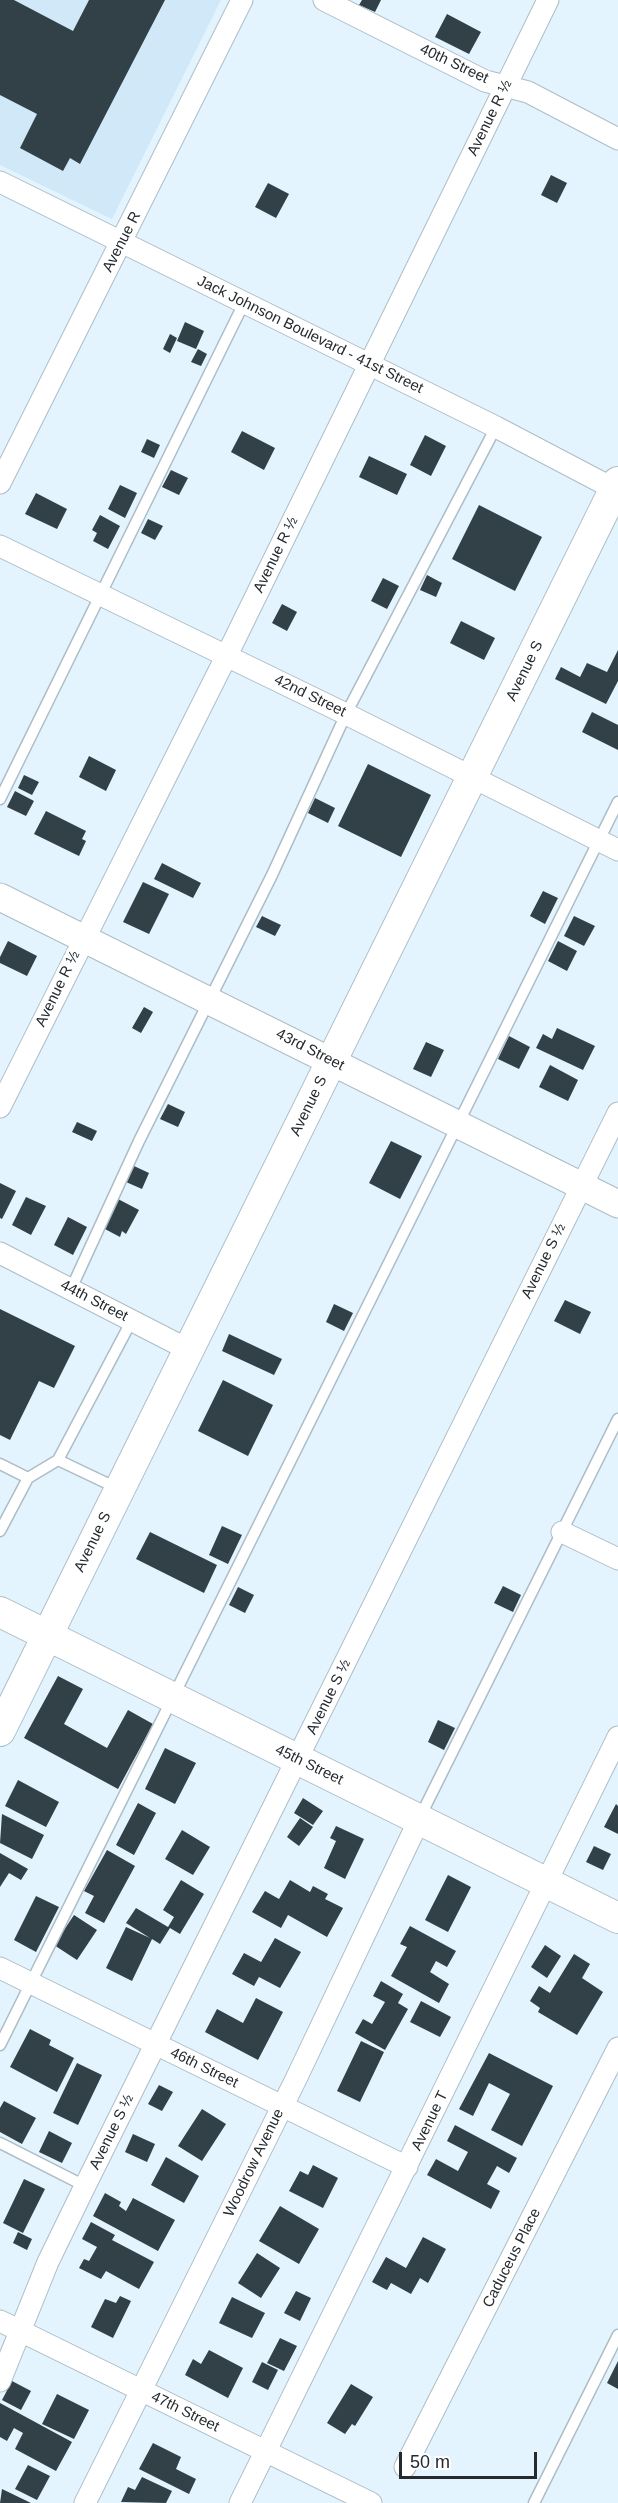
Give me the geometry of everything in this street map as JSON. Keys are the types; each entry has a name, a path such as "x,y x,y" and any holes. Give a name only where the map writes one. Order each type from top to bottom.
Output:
{"main road":[{"name":"Avenue S","path":"0,1731 617,488"},
{"name":"45th Street","path":"0,1612 618,1918"}],"street":[{"name":"Avenue R","path":"0,483 242,0"},
{"name":"40th Street","path":"324,0 485,81 528,92 618,139"},
{"name":"Avenue R ½","path":"0,1107 227,656 548,0"},
{"name":"Jack Johnson Boulevard - 41st Street","path":"0,182 617,488"},
{"name":"42nd Street","path":"0,546 346,714 618,850"},
{"name":"43rd Street","path":"0,897 618,1204"},
{"name":"Avenue S ½","path":"0,2380 48,2262 85,2186 618,1113"},
{"name":"44th Street","path":"0,1253 189,1350"},
{"path":"562,1532 618,1559"},
{"name":"Avenue T","path":"240,2503 618,1737"},
{"name":"Woodrow Avenue","path":"85,2503 282,2106 419,1820"},
{"name":"46th Street","path":"0,1968 407,2168"},
{"name":"Caduceus Place","path":"405,2467 618,2048"},
{"name":"47th Street","path":"0,2321 370,2503"}],"lane":[{"path":"0,799 244,303"},
{"path":"70,1289 208,999 272,876 346,714 496,427"},
{"path":"0,2045 456,1123 618,802"},
{"path":"0,1531 28,1478 58,1460 132,1320"},
{"path":"419,1820 618,1419"},
{"path":"58,1460 120,1489"},
{"path":"0,1464 28,1478"},
{"path":"0,2143 85,2186"},
{"path":"534,2503 618,2335"}],"shaded area":[{"path":"0,0 221,0 112,219 0,165"}],"building":[{"path":"0,0 14,0 73,31 89,0 165,0 80,164 70,158 63,171 20,148 37,114 0,95"},
{"path":"362,0 381,0 375,12 359,5"},
{"path":"447,14 481,32 469,54 435,37"},
{"path":"551,175 567,183 557,203 541,195"},
{"path":"268,183 289,194 276,218 255,207"},
{"path":"185,322 204,331 196,349 177,341"},
{"path":"170,334 177,338 170,353 163,349"},
{"path":"198,349 207,354 201,366 191,362"},
{"path":"242,431 275,448 264,470 231,452"},
{"path":"425,435 446,446 431,476 410,465"},
{"path":"147,439 160,445 154,458 141,452"},
{"path":"369,456 407,474 397,495 359,477"},
{"path":"171,470 188,478 179,495 162,487"},
{"path":"120,485 137,493 125,518 108,509"},
{"path":"36,493 67,509 57,529 25,514"},
{"path":"479,505 542,537 515,591 452,559"},
{"path":"100,515 120,526 108,549 93,541 97,533 92,530"},
{"path":"148,519 163,526 155,540 141,533"},
{"path":"427,575 442,583 436,597 420,590"},
{"path":"383,578 399,586 387,609 371,601"},
{"path":"282,604 297,612 287,631 272,623"},
{"path":"461,621 495,638 484,660 450,643"},
{"path":"618,650 618,681 606,704 555,679 561,667 580,677 587,663 607,672"},
{"path":"592,712 618,725 618,750 582,732"},
{"path":"89,756 116,770 106,791 79,777"},
{"path":"368,764 431,795 401,857 338,826"},
{"path":"24,775 39,782 32,795 18,788"},
{"path":"15,791 34,801 26,816 7,807"},
{"path":"315,798 335,808 328,823 308,813"},
{"path":"46,811 86,831 82,839 86,841 79,856 34,834"},
{"path":"162,863 201,883 193,898 154,879"},
{"path":"143,882 169,894 149,934 123,922"},
{"path":"543,891 558,898 545,924 530,916"},
{"path":"262,916 281,925 275,936 256,927"},
{"path":"574,916 595,926 584,946 564,936"},
{"path":"8,941 37,956 27,976 0,963 0,957"},
{"path":"558,941 577,951 567,971 548,961"},
{"path":"144,1007 153,1012 141,1033 132,1028"},
{"path":"557,1028 595,1046 583,1070 536,1048 543,1034 552,1039"},
{"path":"509,1036 530,1047 519,1069 498,1059"},
{"path":"426,1042 444,1050 431,1077 413,1069"},
{"path":"550,1065 578,1080 568,1101 539,1087"},
{"path":"168,1104 185,1112 178,1127 160,1119"},
{"path":"77,1122 97,1131 92,1141 72,1132"},
{"path":"391,1141 422,1156 400,1199 369,1183"},
{"path":"134,1166 149,1173 142,1189 126,1182"},
{"path":"0,1183 16,1191 2,1219 0,1218"},
{"path":"26,1197 46,1206 31,1235 12,1225"},
{"path":"118,1199 139,1210 126,1234 122,1231 120,1237 103,1228"},
{"path":"68,1217 87,1227 73,1255 54,1245"},
{"path":"565,1300 591,1312 580,1334 554,1321"},
{"path":"334,1304 353,1313 344,1331 326,1322"},
{"path":"0,1309 75,1346 54,1388 39,1381 10,1440 0,1435"},
{"path":"229,1334 282,1359 274,1375 222,1351"},
{"path":"223,1380 273,1405 248,1456 198,1431"},
{"path":"222,1526 242,1535 228,1564 209,1555"},
{"path":"150,1532 217,1565 204,1593 136,1559"},
{"path":"503,1586 521,1595 513,1612 494,1603"},
{"path":"238,1587 254,1595 245,1613 229,1605"},
{"path":"58,1676 83,1689 64,1724 107,1748 128,1710 153,1724 118,1789 24,1738"},
{"path":"438,1720 455,1728 444,1750 428,1742"},
{"path":"165,1748 196,1763 175,1804 145,1789"},
{"path":"18,1780 59,1802 46,1827 5,1806"},
{"path":"303,1798 323,1811 313,1825 294,1813"},
{"path":"138,1803 156,1813 134,1855 116,1845"},
{"path":"616,1804 618,1806 618,1834 604,1827"},
{"path":"2,1814 44,1835 32,1859 0,1843"},
{"path":"300,1818 313,1827 299,1846 287,1837"},
{"path":"336,1826 364,1839 345,1879 324,1868 336,1841 330,1838"},
{"path":"182,1830 210,1847 193,1875 165,1859"},
{"path":"594,1846 611,1854 603,1870 586,1862"},
{"path":"107,1850 135,1866 104,1923 85,1913 94,1896 84,1891"},
{"path":"0,1853 28,1869 21,1880 9,1873 0,1887"},
{"path":"448,1875 471,1887 448,1932 425,1920"},
{"path":"181,1880 204,1894 180,1934 170,1928 160,1944 152,1939 132,1981 106,1968 126,1927 150,1938 126,1923 136,1908 168,1927 174,1917 163,1910"},
{"path":"290,1880 310,1892 313,1886 328,1894 325,1899 343,1908 327,1937 288,1915 281,1928 252,1912 265,1891 279,1899"},
{"path":"36,1896 59,1907 36,1952 14,1940"},
{"path":"74,1915 97,1930 77,1960 54,1945"},
{"path":"410,1926 456,1951 447,1967 436,1961 430,1972 449,1984 439,2003 391,1976 407,1947 400,1944"},
{"path":"275,1938 301,1952 280,1988 259,1977 254,1986 232,1974 244,1953 261,1962"},
{"path":"545,1945 561,1956 547,1978 531,1967"},
{"path":"574,1954 590,1964 582,1978 603,1992 577,2035 538,2012 540,2008 530,2001 539,1986 550,1993"},
{"path":"381,1981 403,1994 398,2003 408,2009 385,2050 355,2033 363,2019 372,2024 385,2002 373,1996"},
{"path":"256,1998 283,2012 258,2060 205,2032 217,2009 243,2023"},
{"path":"421,2001 451,2017 440,2037 410,2022"},
{"path":"30,2029 51,2040 49,2045 74,2058 57,2092 10,2067"},
{"path":"361,2041 384,2052 360,2102 337,2091"},
{"path":"489,2053 553,2086 522,2146 491,2130 510,2094 489,2083 473,2116 459,2109"},
{"path":"77,2063 102,2075 78,2125 53,2113"},
{"path":"159,2085 173,2092 162,2111 148,2104"},
{"path":"4,2101 36,2118 22,2144 0,2132 0,2108"},
{"path":"202,2109 226,2124 202,2161 178,2146"},
{"path":"455,2125 517,2158 509,2173 497,2166 487,2184 500,2191 491,2209 427,2175 436,2159 458,2171 468,2152 447,2141"},
{"path":"49,2131 72,2143 62,2163 39,2152"},
{"path":"133,2134 155,2144 147,2162 125,2152"},
{"path":"166,2157 199,2176 184,2203 151,2185"},
{"path":"313,2165 338,2178 323,2208 289,2191 300,2171 308,2175"},
{"path":"24,2179 45,2189 23,2233 3,2223"},
{"path":"105,2193 121,2202 119,2206 126,2211 133,2198 175,2220 158,2251 93,2216"},
{"path":"280,2206 319,2229 299,2264 259,2241"},
{"path":"91,2222 115,2235 112,2240 154,2262 139,2289 106,2271 101,2279 79,2268 84,2259 89,2261 97,2247 82,2239"},
{"path":"18,2232 32,2239 27,2250 13,2243"},
{"path":"423,2237 446,2249 428,2283 420,2278 411,2294 391,2283 387,2290 372,2282 386,2257 406,2268"},
{"path":"257,2253 280,2268 261,2298 238,2283"},
{"path":"296,2291 311,2298 300,2321 284,2313"},
{"path":"120,2296 131,2301 113,2338 91,2327 105,2299 116,2303"},
{"path":"232,2297 265,2313 252,2338 219,2323"},
{"path":"280,2338 297,2346 284,2371 267,2363"},
{"path":"209,2350 243,2368 228,2398 185,2375 193,2359 201,2364"},
{"path":"618,2361 618,2389 607,2383"},
{"path":"262,2362 278,2370 268,2390 252,2382"},
{"path":"12,2381 31,2391 21,2410 2,2400"},
{"path":"351,2384 373,2397 355,2426 352,2424 345,2434 327,2423"},
{"path":"57,2394 89,2410 74,2439 42,2424"},
{"path":"0,2403 72,2442 56,2471 15,2449 23,2433 14,2428 7,2441 0,2437"},
{"path":"153,2443 181,2457 176,2469 196,2479 189,2494 139,2469"},
{"path":"28,2465 50,2476 37,2500 15,2489"},
{"path":"142,2477 172,2491 166,2503 121,2502 128,2487 135,2490"},
{"path":"2,2489 31,2503 0,2503"}]}
